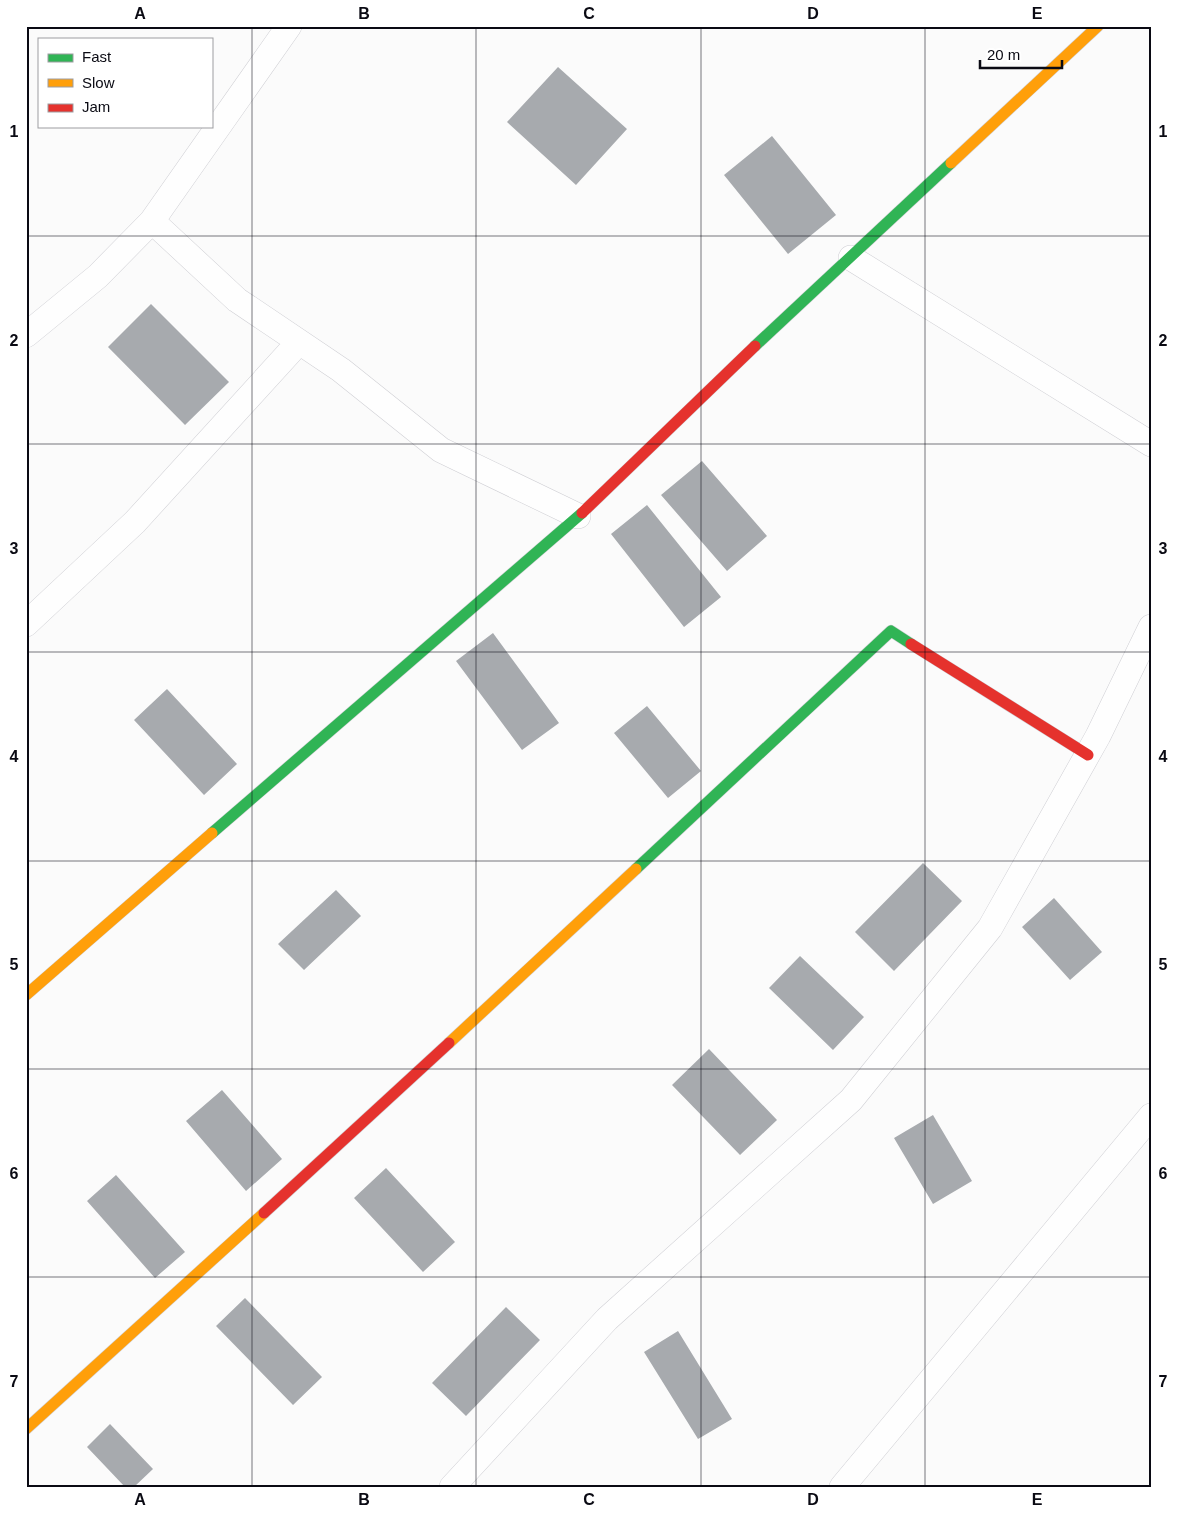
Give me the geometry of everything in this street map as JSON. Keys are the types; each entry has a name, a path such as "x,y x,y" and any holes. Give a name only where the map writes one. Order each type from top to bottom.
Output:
{"street":[{"path":"26,335 98,276 152,221 289,26"},
{"path":"26,994 578,516 738,362 1098,26"},
{"path":"152,221 237,300 342,370 441,450 578,516"},
{"path":"851,258 1151,444"},
{"path":"26,624 135,522 299,342"},
{"path":"452,1487 607,1320 851,1100 990,928 1088,755 1151,626"},
{"path":"26,1429 414,1076 892,631 1088,755"},
{"path":"842,1487 1151,1116"}],"building":[{"path":"558,67 627,129 576,185 507,122"},
{"path":"772,136 836,215 788,254 724,175"},
{"path":"151,304 229,382 185,425 108,347"},
{"path":"702,461 767,536 727,571 661,495"},
{"path":"647,505 721,597 684,627 611,534"},
{"path":"493,633 559,723 522,750 456,661"},
{"path":"167,689 237,764 204,795 134,720"},
{"path":"647,706 701,771 668,798 614,733"},
{"path":"923,863 962,901 894,971 855,932"},
{"path":"336,890 361,916 304,970 278,944"},
{"path":"1054,898 1102,952 1070,980 1022,927"},
{"path":"800,956 864,1017 833,1050 769,988"},
{"path":"709,1049 777,1120 740,1155 672,1085"},
{"path":"222,1090 282,1159 246,1191 186,1121"},
{"path":"933,1115 972,1181 933,1204 894,1138"},
{"path":"386,1168 455,1242 423,1272 354,1198"},
{"path":"116,1175 185,1252 155,1278 87,1201"},
{"path":"245,1298 322,1377 293,1405 216,1326"},
{"path":"506,1307 540,1340 466,1416 432,1383"},
{"path":"678,1331 732,1419 698,1439 644,1352"},
{"path":"110,1424 153,1469 134,1487 125,1487 87,1447"}],"traffic: fast":[{"path":"755,346 951,163"},
{"path":"212,833 582,513"},
{"path":"636,869 891,631 911,644"}],"traffic: slow":[{"path":"951,163 1098,26"},
{"path":"26,995 212,833"},
{"path":"449,1043 636,869"},
{"path":"26,1429 264,1213"}],"traffic: jam":[{"path":"582,513 755,346"},
{"path":"911,644 1088,755"},
{"path":"264,1213 449,1043"}]}
